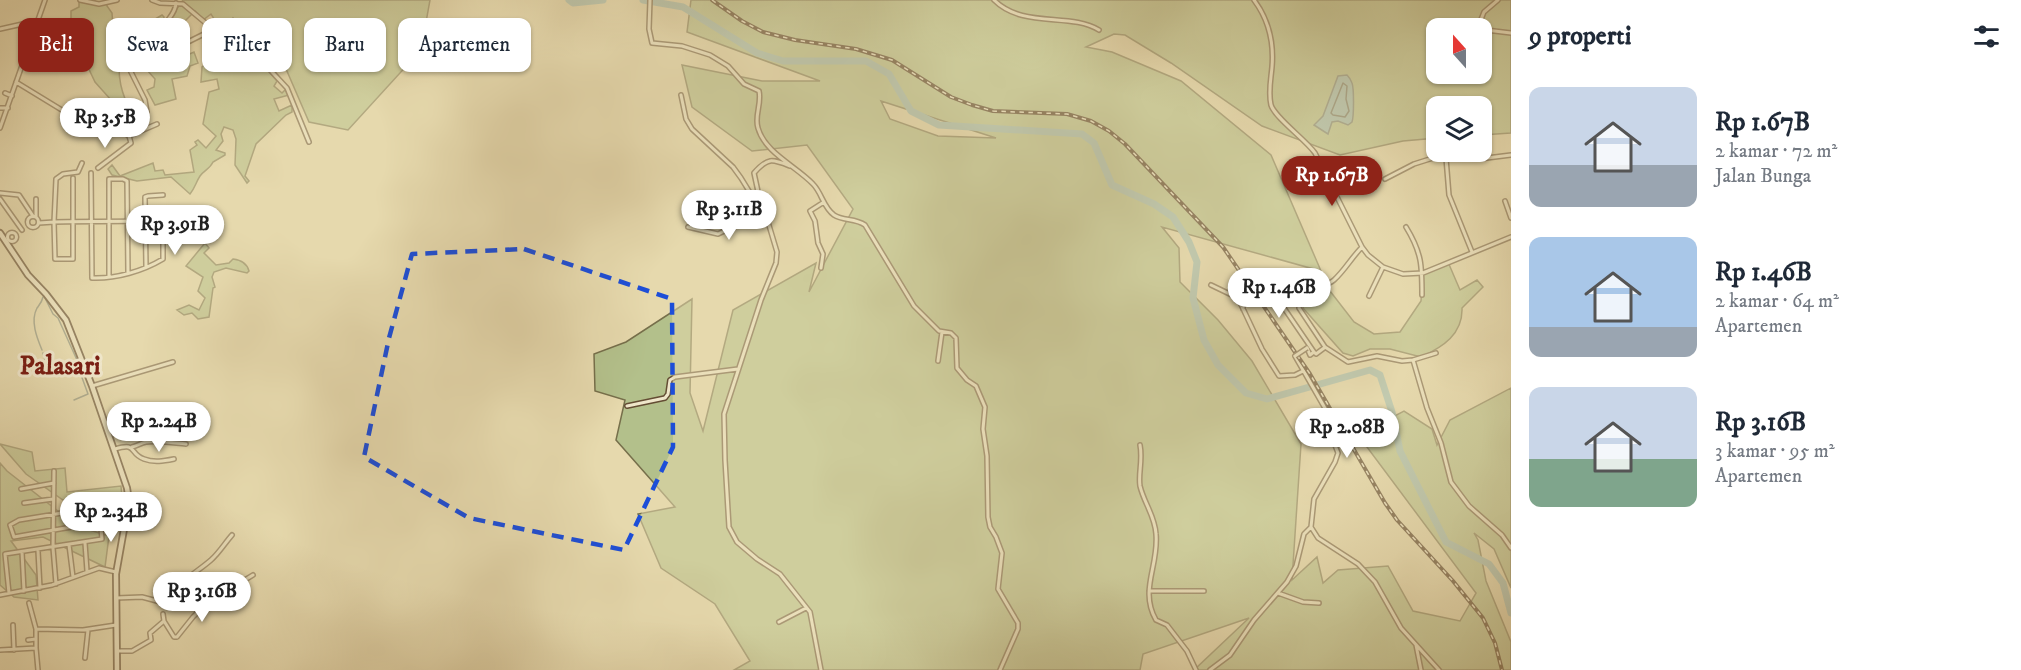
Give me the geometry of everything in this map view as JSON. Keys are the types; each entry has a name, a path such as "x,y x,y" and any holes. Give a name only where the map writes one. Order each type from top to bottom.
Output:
{"main road":[{"path":"0,233 7,240 28,275 66,320 115,449 127,488 129,501 117,572 117,670"}],"street":[{"path":"39,18 45,0"},
{"path":"80,0 99,4 117,0"},
{"path":"152,0 186,6 202,18"},
{"path":"650,0 649,28 652,43 688,47 711,55 728,66 744,84 759,91 761,102 757,123 762,139 814,185 824,202 837,216 858,220 865,225 914,306 942,332 951,333 956,339 957,368 967,380 976,386 985,407 983,429 987,456 988,517 1002,553 998,589 1018,623 1018,629 1000,670"},
{"path":"994,0 1018,14 1088,25 1099,30"},
{"path":"1254,0 1262,12 1271,36 1271,106 1284,123 1306,141 1325,168 1362,247 1368,255 1383,267 1403,273 1423,273 1511,237"},
{"path":"1498,0 1481,15 1481,25 1486,30 1495,33 1511,33"},
{"path":"170,18 176,3"},
{"path":"0,29 18,25"},
{"path":"0,128 20,72"},
{"path":"131,72 145,100 147,112"},
{"path":"272,72 287,88 309,142"},
{"path":"16,82 70,115 92,111 97,117 129,135 131,143 98,168"},
{"path":"4,93 12,96"},
{"path":"681,95 686,119 692,129 733,167 768,222 778,258 724,414 729,527 737,542 780,574 812,616 821,670"},
{"path":"0,108 8,108"},
{"path":"129,135 157,124"},
{"path":"1492,157 1511,155"},
{"path":"762,212 754,173 775,159 791,166"},
{"path":"1385,179 1426,160"},
{"path":"1446,162 1449,195 1472,252"},
{"path":"73,178 73,259 55,259 56,179 63,174 78,172 82,163"},
{"path":"91,173 92,277 109,278 163,259 163,221"},
{"path":"109,278 109,179 123,178 127,181 128,273"},
{"path":"0,193 19,195 39,223"},
{"path":"146,266 145,197 163,195"},
{"path":"0,199 22,230"},
{"path":"34,217 36,199"},
{"path":"1505,201 1511,218"},
{"path":"821,268 823,254 818,243 815,221 810,211 824,202"},
{"path":"28,225 34,227 39,223 72,221 213,220 217,214"},
{"path":"28,225 28,219 34,217"},
{"path":"688,227 718,234 741,223 754,225 768,222"},
{"path":"16,235 10,233 7,240 14,241 16,235 28,225"},
{"path":"1406,228 1418,249 1423,273 1422,295"},
{"path":"1362,247 1333,281 1313,288 1300,303 1299,308 1325,347 1348,362 1377,356 1402,361 1413,360 1436,353"},
{"path":"1369,296 1383,267"},
{"path":"1243,311 1245,295 1250,286 1260,281 1263,282 1274,292 1314,352"},
{"path":"1211,285 1238,298 1266,356 1279,376 1304,372"},
{"path":"938,362 942,332"},
{"path":"1210,670 1230,654 1258,614 1278,593 1292,573 1302,539 1311,527 1314,499 1338,453 1333,440 1331,419 1295,356 1307,348 1310,355 1314,352 1320,353 1325,347"},
{"path":"1413,360 1427,408 1441,443 1451,482 1472,509 1502,535 1511,548"},
{"path":"92,386 173,362"},
{"path":"627,406 665,398 668,394 670,380 675,377 738,369"},
{"path":"132,447 149,441 164,443 178,441 186,444"},
{"path":"115,449 127,445 132,447 144,460 161,462 174,459"},
{"path":"1140,445 1142,460 1140,485 1151,511 1156,534 1154,570 1148,599 1156,620 1167,625 1186,651 1196,670"},
{"path":"54,471 52,548 56,584"},
{"path":"21,489 54,483"},
{"path":"24,503 53,499"},
{"path":"9,593 5,554 102,539 99,507 16,521 10,525 14,537 100,522"},
{"path":"1311,527 1318,538 1358,564 1375,582 1398,624 1439,670"},
{"path":"116,598 142,597 172,604 178,587 190,574 211,560 232,535"},
{"path":"84,542 87,571"},
{"path":"69,545 73,577"},
{"path":"38,550 40,588"},
{"path":"22,552 24,591"},
{"path":"0,596 56,584 99,568 117,572"},
{"path":"163,614 164,621 174,637 177,637 207,603 252,575"},
{"path":"1149,591 1204,591"},
{"path":"1278,593 1304,602 1319,603"},
{"path":"29,603 36,629 38,670"},
{"path":"779,622 806,608"},
{"path":"117,651 132,651 151,640 150,633 164,621"},
{"path":"13,625 14,650"},
{"path":"36,629 88,629 116,626"},
{"path":"85,658 88,629"},
{"path":"28,640 36,639"},
{"path":"1415,644 1421,670"},
{"path":"0,650 36,648"}],"highlighted area":[{"path":"524,249 672,299 673,447 624,550 469,518 364,457 389,338 412,254"}],"green space":[{"path":"79,0 95,0 95,2 107,3 112,13 112,18 106,18 106,72 119,72 125,99 132,114 138,112 144,130 132,137 128,129 107,129 109,120 113,120 120,110 95,82 90,72 94,72 94,18 71,18 71,11 79,7"},
{"path":"183,0 430,0 427,18 398,18 398,72 401,72 348,130 309,122 287,72 292,72 292,18 214,18 211,14 202,19 195,11 188,18 170,18"},
{"path":"691,0 1511,0 1511,133 1492,134 1492,96 1426,96 1426,139 1403,141 1340,155 1262,126 1171,63 1125,35 1114,34 1086,47 1112,52 1181,81 1271,155 1321,271 1162,227 1179,248 1180,282 1218,320 1252,361 1301,444 1292,580 1317,557 1323,583 1338,570 1388,566 1413,611 1460,621 1476,593 1358,435 1404,411 1432,429 1437,445 1450,420 1511,388 1511,588 1494,549 1474,533 1478,540 1486,581 1511,642 1511,670 1194,670 1249,618 1143,654 1140,670 734,670 750,661 715,604 661,568 638,514 675,507 616,440 625,400 595,391 594,354 626,342 692,299 690,393 703,431 733,310 816,263 809,292 853,209 807,145 752,151 692,107 682,65 762,81 820,81 687,32","holes":["881,101 996,138 938,136 890,119"]},
{"path":"194,52 198,63 190,66 190,54"},
{"path":"202,67 202,72 269,72 277,81 274,86 282,93 286,89 289,95 274,99 279,111 292,105 292,112 256,144 245,176 249,181 247,183 235,165 236,139 233,130 224,127 221,134 223,141 216,150 225,155 213,162 202,174 190,194 171,177 137,181 112,175 108,169 112,165 120,176 153,163 155,171 163,170 165,175 194,172 190,150 197,145 195,142 198,140 206,148 216,136 203,124 209,92 219,89 217,79 201,82"},
{"path":"149,72 188,72 187,76 172,79 176,99 155,105 147,90 154,87 155,79"},
{"path":"205,243 209,248 204,253 216,265 229,263 236,259 245,264 249,271 247,273 226,268 214,272 212,277 215,287 209,317 198,319 192,313 184,315 177,310 189,305 199,310 205,298 198,291 203,277 186,266"},
{"path":"1448,262 1460,290 1477,280 1483,287 1462,308 1459,325 1450,338 1437,349 1421,357 1390,349 1370,349 1353,356 1343,353 1303,308 1304,303 1312,294 1330,291 1354,322 1374,334 1400,332 1421,301 1423,273"},
{"path":"0,444 32,452 35,471 65,468 67,492 121,486 123,509 63,500 26,474"},
{"path":"0,463 77,526 109,536 105,567 43,537 11,541 36,575 38,600 14,597 0,585"}],"water":[{"path":"1347,75 1353,86 1352,122 1348,125 1338,121 1332,122 1328,134 1314,125 1323,116 1338,76"}],"waterway":[{"path":"569,0 573,3 603,0"},
{"path":"643,0 683,7 757,53 783,61 866,61 889,74 911,111 939,125 1082,134 1094,143 1112,185 1154,204 1173,217 1189,242 1197,262 1193,298 1204,340 1218,365 1246,393 1267,399 1370,370 1380,375 1392,412 1400,451 1446,542 1489,564 1503,583 1511,613"},
{"path":"42,292 53,314 58,318 77,360"},
{"path":"42,350 34,318 43,297"},
{"path":"43,353 47,367"},
{"path":"74,400 88,394 77,364"}],"railway":[{"path":"712,0 742,21 763,32 795,40 856,49 892,60 951,97 972,105 993,111 1067,114 1091,121 1109,131 1125,144 1223,247 1310,374 1385,503 1397,520 1453,581 1483,618 1495,643 1502,670"}],"district":[{"name":"Palasari","path":"60,366"}]}
